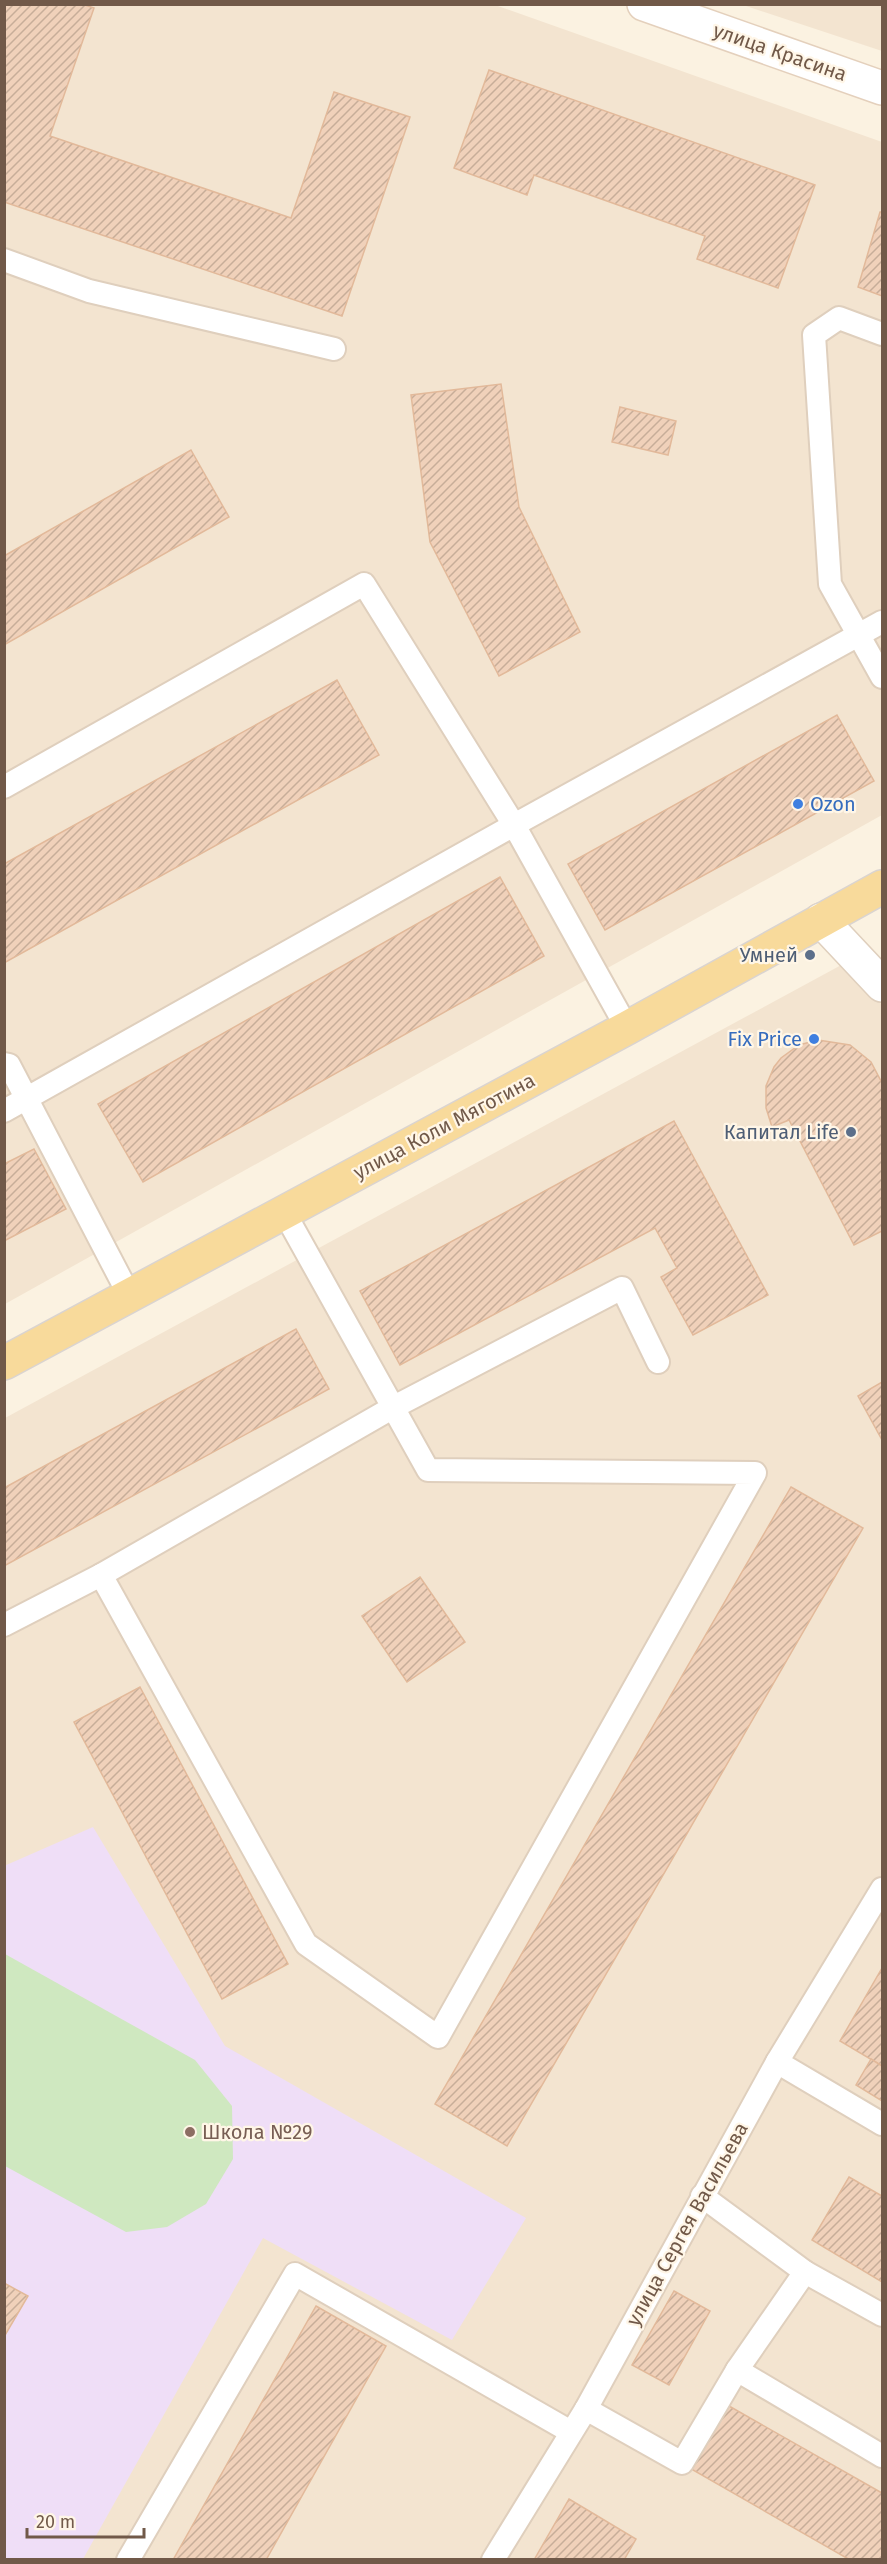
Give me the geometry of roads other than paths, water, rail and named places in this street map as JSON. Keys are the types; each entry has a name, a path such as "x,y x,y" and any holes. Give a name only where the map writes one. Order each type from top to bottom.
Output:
{"main road":[{"name":"улица Красина","path":"644,4 882,88"},
{"name":"улица Коли Мяготина","path":"4,1363 627,1028 882,887"},
{"path":"821,920 882,985"}],"lane":[{"path":"4,260 89,291 334,350"},
{"path":"882,334 839,318 814,335 830,584 882,677"},
{"path":"4,787 364,584 514,825 627,1028"},
{"path":"4,1111 882,622"},
{"path":"4,1064 9,1065 129,1295"},
{"path":"101,1575 306,1944 438,2037 755,1473 428,1470 284,1212"},
{"path":"4,1625 101,1575 392,1408 622,1288 658,1362"},
{"name":"улица Сергея Васильева","path":"493,2559 586,2409 777,2062 882,1889"},
{"path":"777,2062 882,2124"},
{"path":"702,2196 805,2272 882,2315"},
{"path":"586,2409 682,2463 737,2370 805,2272"},
{"path":"128,2559 295,2274 572,2432"},
{"path":"737,2370 882,2457"}],"place":[{"name":"Ozon","path":"798,804"},
{"name":"Умней","path":"810,955"},
{"name":"Fix Price","path":"814,1039"},
{"name":"Капитал Life","path":"851,1132"},
{"name":"Школа №29","path":"190,2132"}]}
